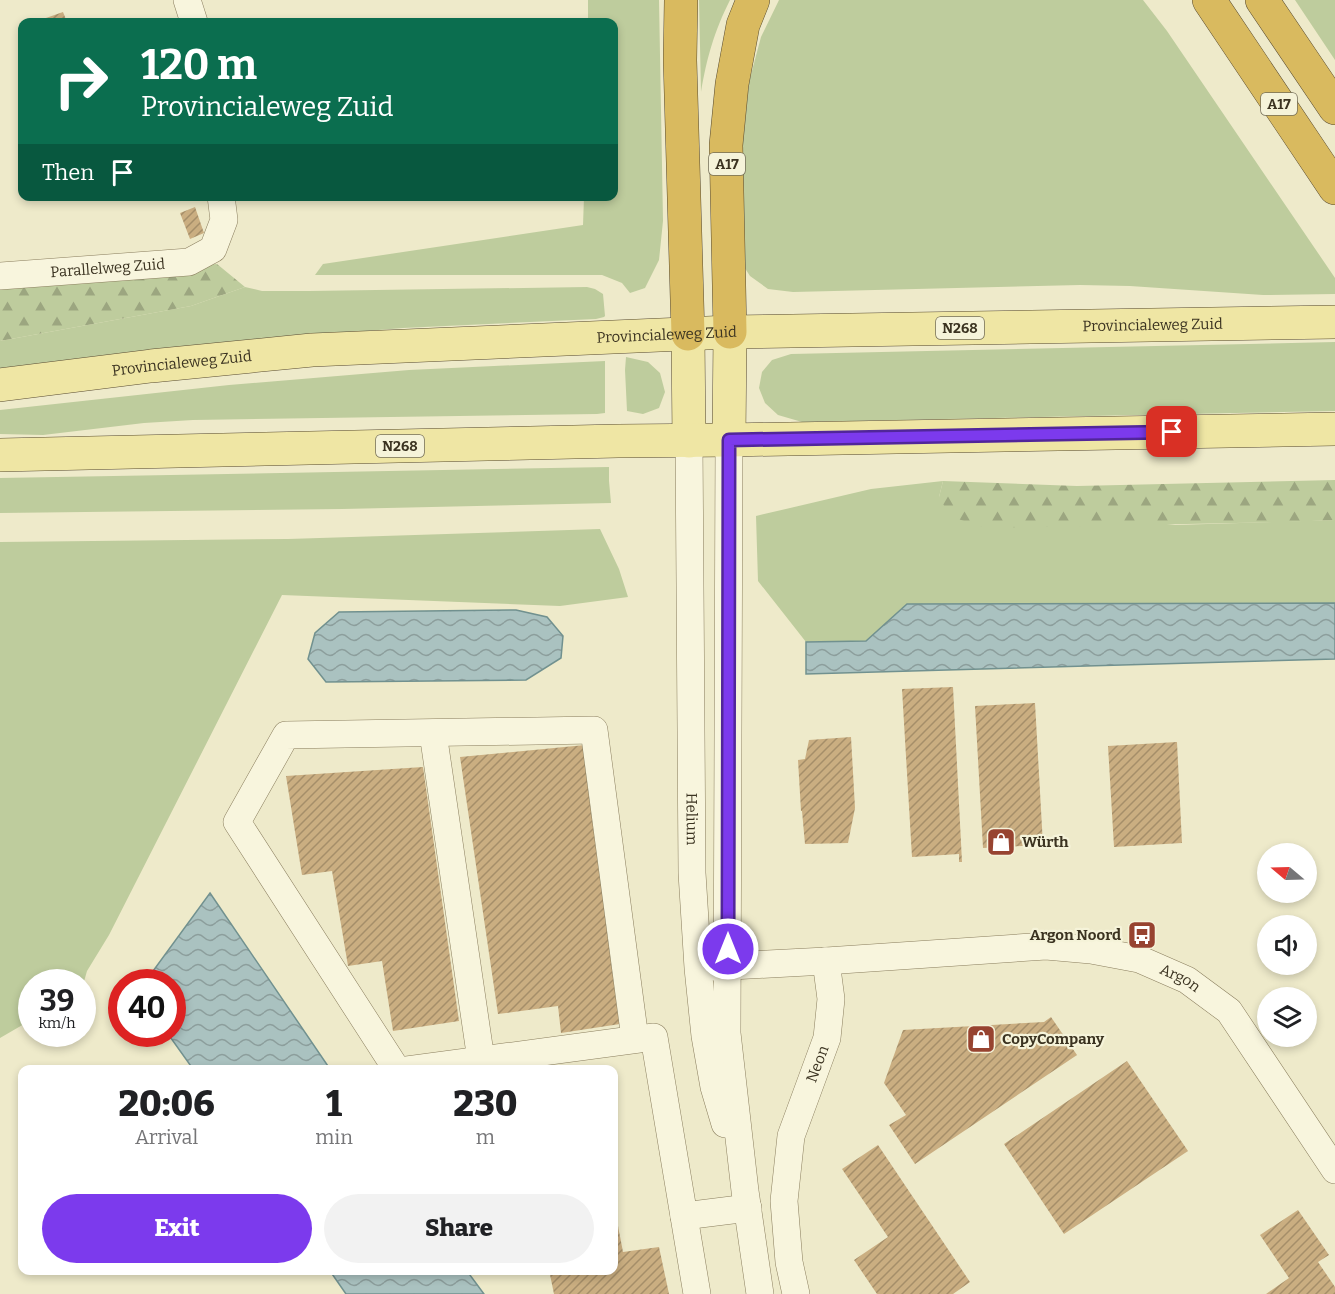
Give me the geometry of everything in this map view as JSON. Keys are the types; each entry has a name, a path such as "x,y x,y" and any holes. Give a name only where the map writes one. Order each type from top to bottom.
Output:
{"highway":[{"path":"681,0 688,334"},
{"name":"A17","path":"730,332 726,145 732,84 743,25 753,0"},
{"name":"A17","path":"1180,0 1215,11 1335,188"},
{"path":"1262,0 1335,108"}],"main road":[{"name":"Provincialeweg Zuid","path":"0,385 151,366 312,350 730,332 1321,322"},
{"path":"729,440 730,332"},
{"path":"688,334 689,441"},
{"name":"N268","path":"0,455 618,441 1335,429"}],"street":[{"path":"187,0 193,18"},
{"name":"Parallelweg Zuid","path":"0,276 189,262 213,249 224,220 222,201"},
{"name":"Helium","path":"729,440 728,1033 746,1200 760,1294"},
{"name":"Helium","path":"689,441 692,873 698,968 705,1036 714,1087 746,1200"},
{"path":"394,1065 237,822 286,735 594,730 645,1038 684,1216 697,1294"},
{"path":"434,733 480,1060"},
{"name":"Argon","path":"826,961 1046,946 1091,950 1139,959 1187,980 1229,1011 1335,1170"},
{"path":"698,968 826,961"},
{"name":"Neon","path":"796,1294 789,1262 784,1202 791,1136 827,1038 831,999 826,961"},
{"path":"444,1065 645,1038"},
{"path":"684,1216 746,1200"}],"green space":[{"path":"588,0 659,0 663,221 659,260 645,288 630,293 622,283 602,275 315,275 323,264 583,225 584,201 618,201 618,18 588,18"},
{"path":"699,0 730,0 712,45 701,92"},
{"path":"779,0 1143,0 1167,31 1335,278 1335,294 1263,295 1080,285 793,292 768,289 750,276 737,256 733,233 749,82 761,37"},
{"path":"1295,0 1335,0 1335,60"},
{"path":"217,264 245,287 191,306 0,341 0,282"},
{"path":"245,287 262,291 309,291 587,287 603,294 605,316 596,319 403,328 306,336 0,376 0,341 191,306"},
{"path":"1335,342 1335,411 802,422 778,415 765,403 759,388 762,372 772,360 791,354"},
{"path":"626,357 648,362 660,373 665,392 659,408 643,414 627,411"},
{"path":"605,361 605,413 597,414 193,420 144,423 43,435 0,434 0,410 229,385 409,370"},
{"path":"609,467 611,503 0,513 0,478"},
{"path":"1335,480 1335,520 986,528 958,519 947,511 939,497 943,481 1077,486"},
{"path":"943,481 939,497 1175,525 1335,520 1335,603 907,604 866,641 806,642 758,581 756,516 871,489"},
{"path":"600,529 619,569 628,597 560,606 282,595 109,935 88,969 18,969 18,1028 0,1038 0,542 288,539"}],"water":[{"path":"1335,603 1335,659 806,674 806,642 866,641 907,604"},
{"path":"516,610 547,617 563,636 561,658 526,680 326,682 308,659 315,633 339,612"},
{"path":"210,893 327,1065 190,1065 177,1047 186,1047 186,969 154,969"},
{"path":"333,1275 470,1275 484,1294 346,1294"}],"building":[{"path":"63,12 65,18 46,18"},
{"path":"195,207 204,233 190,239 180,213"},
{"path":"953,687 962,862 959,862 959,854 912,857 902,689"},
{"path":"1035,703 1043,845 983,848 975,706"},
{"path":"851,737 855,808 848,843 805,844 798,760 805,759 809,740"},
{"path":"1177,742 1182,843 1114,847 1108,746"},
{"path":"585,745 620,1024 561,1033 558,1006 498,1014 460,757"},
{"path":"423,767 459,1021 393,1031 382,961 348,966 332,871 302,875 286,776"},
{"path":"1051,1017 1077,1055 915,1164 889,1125 906,1115 884,1083 903,1030 1044,1022"},
{"path":"1127,1061 1188,1151 1064,1234 1004,1144"},
{"path":"878,1145 970,1282 953,1294 877,1294 854,1260 888,1237 842,1169"},
{"path":"1298,1210 1329,1255 1318,1262 1335,1287 1335,1294 1266,1294 1289,1278 1260,1235"},
{"path":"618,1226 623,1252 659,1247 669,1294 554,1294 550,1275 618,1275"}],"place":[{"name":"Würth","path":"1001,842"},
{"name":"Argon Noord","path":"1142,935"},
{"name":"CopyCompany","path":"981,1039"}],"route":[{"path":"728,949 729,440 1172,432"}]}
